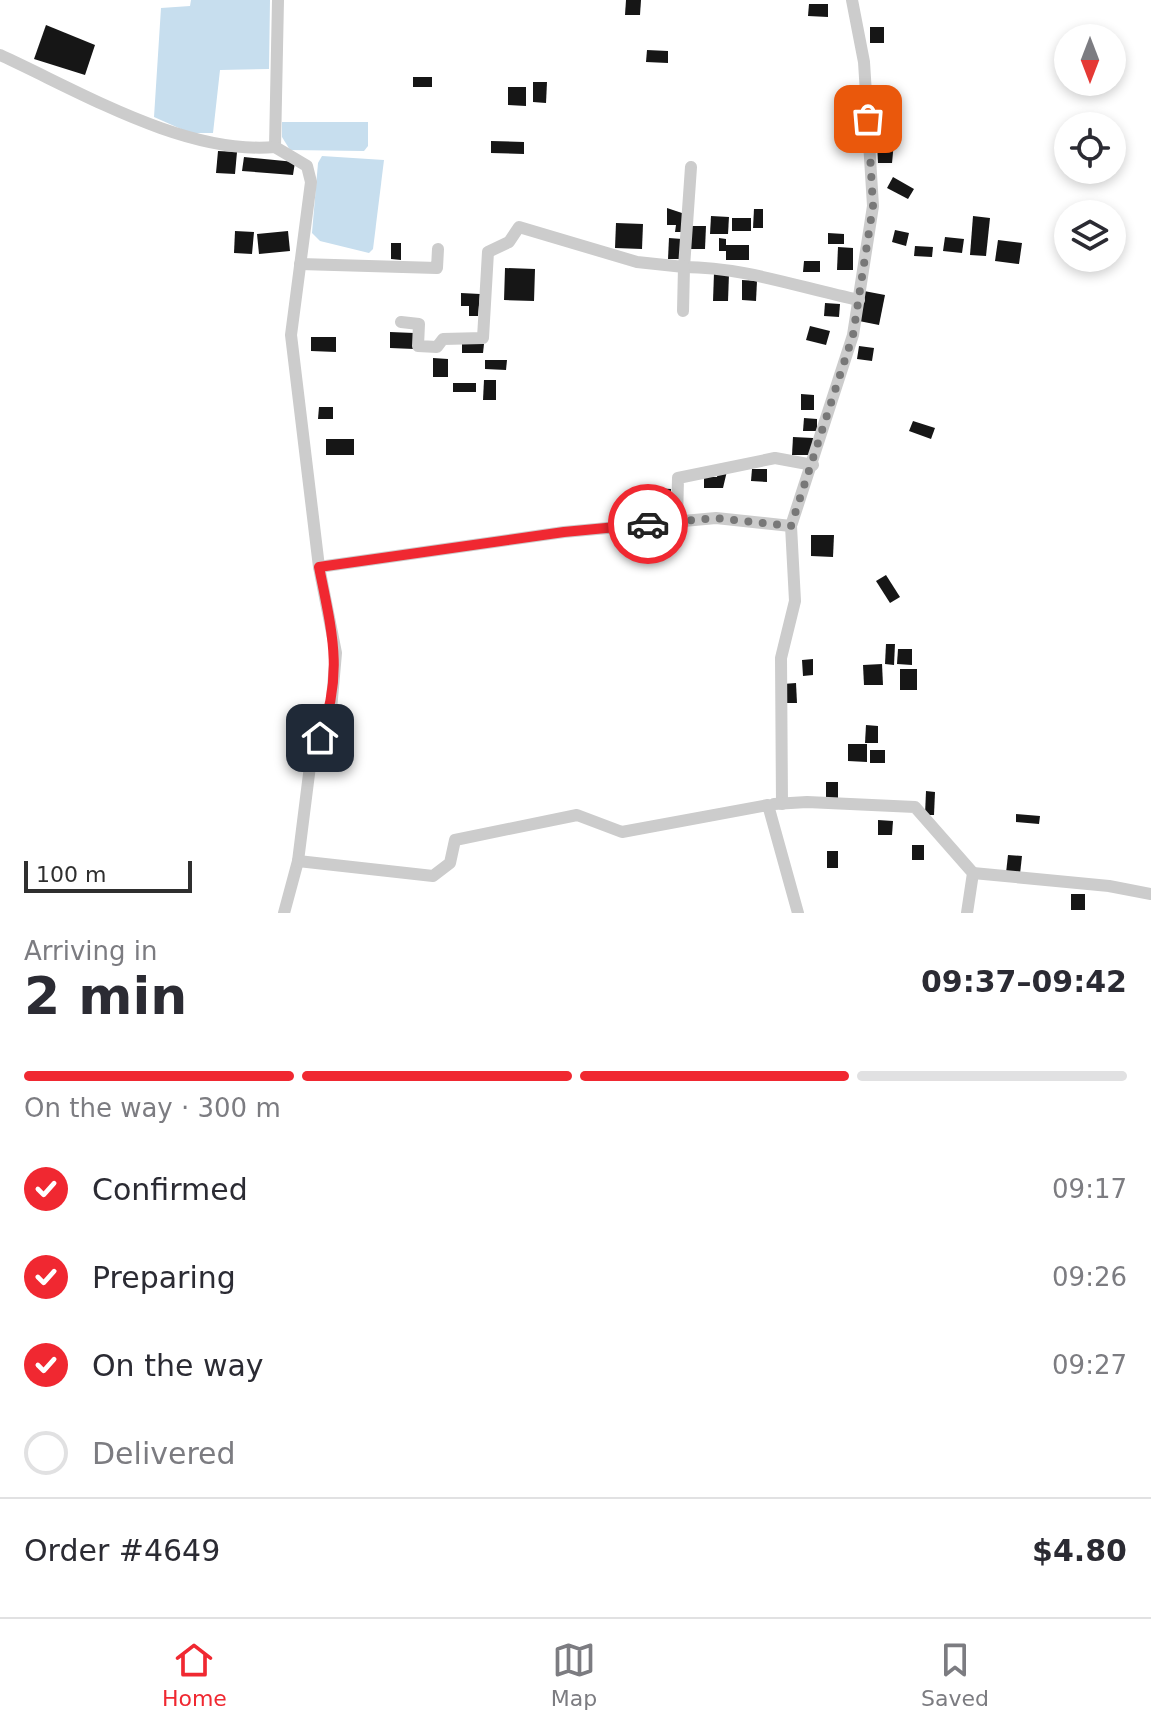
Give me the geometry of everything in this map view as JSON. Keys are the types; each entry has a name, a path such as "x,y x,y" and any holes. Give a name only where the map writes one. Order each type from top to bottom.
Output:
{"street":[{"path":"275,147 278,0"},
{"path":"782,804 781,658 795,601 791,526 853,335 873,206 864,62 852,0"},
{"path":"0,55 144,120 199,140 246,150 275,147 307,166 311,182 291,335 319,567 336,653 331,710 310,766 298,861 284,913"},
{"path":"683,311 691,167"},
{"path":"401,322 419,324 418,346 437,347 443,339 483,338 488,252 509,242 519,227 637,262 737,270 767,281 859,300"},
{"path":"300,264 437,268 438,249"},
{"path":"677,522 678,478 775,458 813,465"},
{"path":"319,567 564,532 716,518 791,526"},
{"path":"298,861 433,876 450,863 455,840 577,815 622,832 768,805 915,807 973,873 1109,886 1151,894"},
{"path":"768,805 798,913"},
{"path":"967,913 973,873"}],"water":[{"path":"191,0 270,0 269,69 220,70 213,133 190,133 154,117 161,8 190,6"},
{"path":"282,122 368,122 368,146 364,151 290,150 282,137"},
{"path":"322,156 384,160 373,249 369,253 320,241 312,233 318,163"}],"building":[{"path":"626,0 641,0 640,15 625,15"},
{"path":"809,4 828,4 828,17 808,16"},
{"path":"46,25 95,45 85,75 34,59"},
{"path":"870,27 884,27 884,43 870,43"},
{"path":"647,50 668,51 668,63 646,62"},
{"path":"413,77 432,77 432,87 413,87"},
{"path":"533,82 547,82 546,103 533,102"},
{"path":"508,87 526,87 526,106 508,105"},
{"path":"491,141 524,142 524,154 491,153"},
{"path":"877,141 894,142 892,163 878,163"},
{"path":"218,151 237,152 235,174 216,173"},
{"path":"244,157 295,162 293,175 242,171"},
{"path":"893,177 914,189 908,199 887,188"},
{"path":"667,208 685,214 685,232 675,232 676,225 667,225"},
{"path":"754,209 763,209 763,228 753,228"},
{"path":"711,216 729,217 728,234 710,234"},
{"path":"973,216 990,218 986,256 970,255"},
{"path":"732,218 751,218 751,231 732,231"},
{"path":"616,223 643,224 642,249 615,248"},
{"path":"691,226 706,226 705,249 690,249"},
{"path":"895,230 909,233 906,246 892,242"},
{"path":"235,231 254,232 252,254 234,253"},
{"path":"288,231 290,251 259,254 257,234"},
{"path":"828,233 844,234 844,244 828,244"},
{"path":"945,237 964,239 962,253 943,251"},
{"path":"669,238 682,239 681,259 668,259"},
{"path":"719,238 726,239 726,245 749,245 749,260 726,260 726,251 719,251"},
{"path":"998,240 1022,243 1019,264 995,261"},
{"path":"391,243 401,243 401,260 391,259"},
{"path":"915,246 933,247 932,257 914,256"},
{"path":"838,247 853,248 853,270 837,270"},
{"path":"804,261 820,261 820,272 803,272"},
{"path":"505,268 535,269 534,301 504,300"},
{"path":"714,273 729,274 728,301 713,301"},
{"path":"742,280 757,281 756,301 742,300"},
{"path":"864,291 885,295 879,325 859,321"},
{"path":"461,293 480,294 478,316 469,316 469,306 461,306"},
{"path":"825,303 840,304 839,317 824,316"},
{"path":"810,326 830,331 826,345 806,340"},
{"path":"390,332 414,333 414,349 390,348"},
{"path":"311,337 336,337 336,352 311,351"},
{"path":"462,343 484,344 483,353 462,353"},
{"path":"859,346 874,348 872,361 857,359"},
{"path":"433,358 448,359 448,377 433,377"},
{"path":"485,360 507,360 506,370 485,369"},
{"path":"484,380 496,380 496,400 483,400"},
{"path":"453,383 476,383 476,392 453,392"},
{"path":"801,394 814,395 814,410 801,410"},
{"path":"319,407 333,407 333,419 318,419"},
{"path":"804,418 817,419 817,431 803,431"},
{"path":"913,421 935,428 931,439 909,431"},
{"path":"793,437 813,438 812,455 792,455"},
{"path":"326,439 354,439 354,455 326,455"},
{"path":"752,469 767,469 767,482 751,481"},
{"path":"718,470 727,471 723,488 704,488 704,477 717,477"},
{"path":"641,485 651,485 650,515 640,515"},
{"path":"654,488 671,489 670,513 653,512"},
{"path":"811,535 834,535 833,557 811,556"},
{"path":"886,575 900,597 890,603 876,581"},
{"path":"886,644 895,644 894,665 885,664"},
{"path":"898,649 912,649 912,665 897,664"},
{"path":"813,659 813,675 803,676 802,660"},
{"path":"882,664 883,685 864,685 863,665"},
{"path":"900,669 917,669 917,690 900,690"},
{"path":"796,683 797,703 784,703 783,684"},
{"path":"866,725 878,726 878,743 865,743"},
{"path":"848,744 867,744 867,762 848,761"},
{"path":"870,750 885,750 885,763 870,763"},
{"path":"826,782 838,782 838,798 826,798"},
{"path":"926,791 935,792 934,815 925,815"},
{"path":"1016,814 1040,816 1039,824 1016,822"},
{"path":"878,820 893,821 892,835 878,835"},
{"path":"912,845 924,845 924,860 912,860"},
{"path":"827,851 838,851 838,868 827,868"},
{"path":"1008,855 1022,856 1020,874 1006,873"},
{"path":"1071,894 1085,894 1085,910 1071,910"}],"way so far":[{"path":"648,524 716,518 791,526 853,335 873,206 868,119"}],"route":[{"path":"320,738 331,710 336,653 319,567 564,532 648,524"}]}
